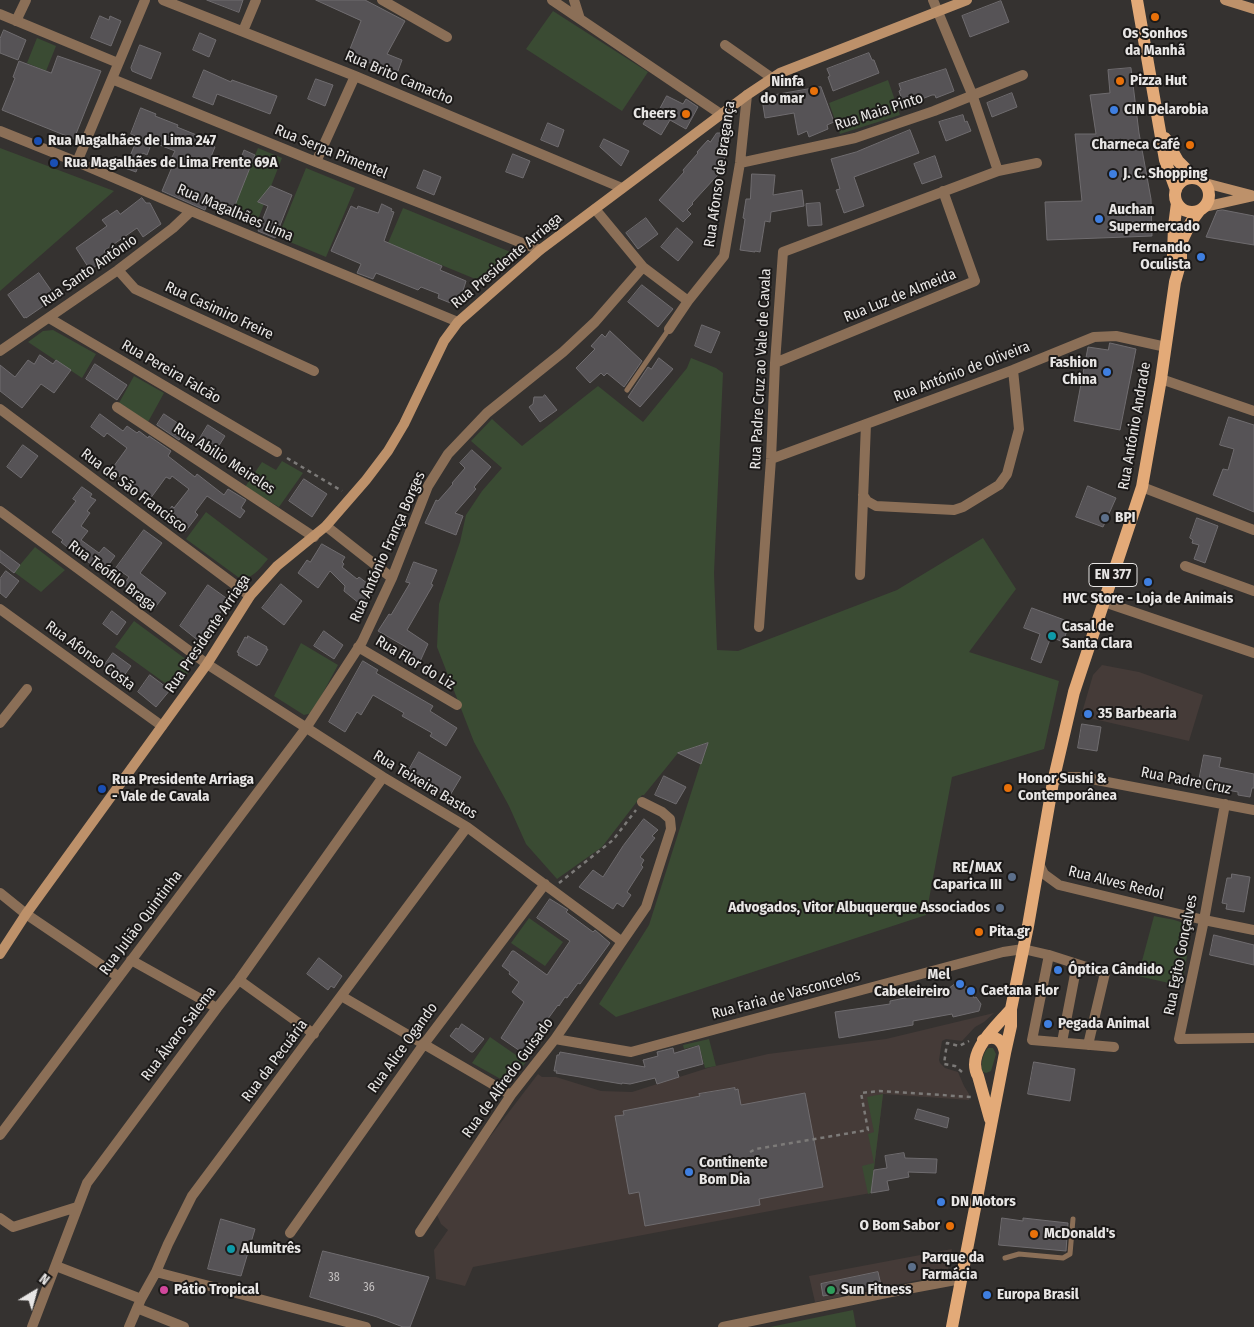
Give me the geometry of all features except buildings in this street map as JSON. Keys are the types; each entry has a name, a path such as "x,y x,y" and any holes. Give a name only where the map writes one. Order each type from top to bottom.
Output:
{"main road":[{"name":"EN 377","path":"1137,0 1164,160 1176,190 1177,203"},
{"name":"EN 377","path":"1160,130 1173,154 1208,188 1209,198 1202,209"},
{"path":"1176,190 1183,180 1200,181"},
{"path":"1177,203 1190,212 1202,209"},
{"name":"Rua António Andrade","path":"1175,282 1173,261 1177,203"},
{"name":"Rua António Andrade","path":"1005,1053 1011,1026 1011,1009 1053,782 1074,692 1142,487 1161,379 1175,282 1181,261 1181,243 1191,222 1202,209"},
{"name":"EN 377","path":"992,1122 975,1070 975,1064 979,1046 1011,1009"},
{"path":"983,1040 989,1037 995,1038 1004,1046 1005,1053"},
{"name":"EN 377","path":"952,1327 1005,1053"},
{"path":"978,1076 987,1081 1000,1074"}],"street":[{"path":"16,21 26,0"},
{"path":"78,162 145,0"},
{"name":"Rua Brito Camacho","path":"163,0 354,76 622,188"},
{"path":"243,32 256,0"},
{"path":"382,0 448,36"},
{"path":"552,0 722,115"},
{"path":"574,0 580,19"},
{"path":"933,0 972,94 998,171"},
{"name":"Rua Presidente Arriaga","path":"0,954 26,914 207,664 250,596 277,566 326,526 352,497 388,451 404,424 444,341 458,322 540,250 722,115 746,95 772,78 780,73 967,0"},
{"path":"1225,0 1254,9"},
{"path":"0,14 118,63"},
{"path":"724,45 772,78"},
{"name":"Rua Maia Pinto","path":"740,163 855,138 934,111 972,94 1023,75"},
{"path":"316,162 354,76"},
{"name":"Rua Serpa Pimentel","path":"112,79 540,250"},
{"name":"Rua Afonso de Bragança","path":"669,329 688,301 724,256 740,163 746,95"},
{"name":"Rua Magalhães Lima","path":"0,131 458,322"},
{"name":"Rua Padre Cruz ao Vale de Cavala","path":"759,627 783,252 998,171 1037,163"},
{"path":"1200,181 1254,196"},
{"name":"Rua Luz de Almeida","path":"775,363 975,281 943,191"},
{"path":"1202,209 1254,196"},
{"path":"594,209 643,267 688,301"},
{"name":"Rua Santo António","path":"0,351 118,270 173,228 191,211"},
{"name":"Rua António França Borges","path":"306,728 358,647 392,578 428,486 448,454 487,413 563,352 595,322 643,267"},
{"name":"Rua Casimiro Freire","path":"118,270 135,289 314,371"},
{"name":"Rua Pereira Falcão","path":"49,318 277,452"},
{"name":"Rua António de Oliveira","path":"771,459 1013,370 1094,337 1116,336 1166,347"},
{"path":"863,495 867,501 876,506 954,510 963,507 1000,483 1007,474 1018,431 1013,370"},
{"path":"1161,379 1254,411"},
{"name":"Rua Abilio Meireles","path":"117,407 314,537"},
{"name":"Rua de São Francisco","path":"0,409 250,596"},
{"path":"860,575 866,424"},
{"path":"1142,487 1254,530"},
{"name":"Rua Teófilo Braga","path":"0,511 207,664"},
{"path":"326,526 392,578"},
{"path":"1185,566 1254,591"},
{"path":"1104,602 1254,653"},
{"name":"Rua Afonso Costa","path":"0,609 162,726"},
{"name":"Rua Flor do Liz","path":"358,647 457,705"},
{"name":"Rua Teixeira Bastos","path":"207,664 383,777 467,827 621,942"},
{"path":"0,723 26,689"},
{"name":"Rua Julião Quintinha","path":"0,1135 306,728"},
{"name":"Rua Álvaro Salema","path":"32,1327 87,1183 216,1008 239,980 383,777"},
{"name":"Rua Padre Cruz","path":"1053,782 1064,777 1081,777 1254,810"},
{"path":"621,942 646,907 671,829 670,819 662,812 642,802"},
{"name":"Rua Egito Gonçalves","path":"1225,804 1204,920 1179,1040 1254,1038"},
{"name":"Rua da Pecuária","path":"129,1327 192,1196 343,997 467,827"},
{"name":"Rua Alves Redol","path":"1039,864 1044,874 1059,885 1254,930"},
{"name":"Rua Alice Ogando","path":"290,1233 424,1044 545,884"},
{"path":"0,893 26,914 119,977"},
{"name":"Rua de Alfredo Guisado","path":"420,1232 511,1095 555,1039 621,942"},
{"path":"1023,948 1105,973 1088,1045"},
{"name":"Rua Faria de Vasconcelos","path":"555,1039 631,1052 1023,948"},
{"path":"1049,955 1032,1040 1114,1047"},
{"path":"132,960 216,1008"},
{"path":"1062,1042 1077,964"},
{"path":"239,980 314,1034"},
{"path":"343,997 511,1095"},
{"path":"0,1218 13,1227 77,1207"},
{"path":"56,1266 184,1327"},
{"path":"156,1272 366,1327"},
{"path":"723,1327 961,1279"}],"lane":[{"path":"627,390 669,329"},
{"path":"1005,1258 1018,1254 1067,1257 1070,1254 1073,1219"}],"path":[{"path":"277,452 352,497"},
{"path":"545,884 560,883 614,840 642,802"},
{"path":"750,1152 756,1149 868,1130 861,1093 878,1091 971,1097"}],"shaded area":[{"path":"1102,665 1139,672 1203,695 1189,741 1081,716 1093,675"},
{"path":"994,1013 975,1027 962,1041 946,1039 942,1041 940,1063 945,1068 958,1072 969,1094 969,1100 883,1094 871,1193 473,1267 465,1286 436,1279 434,1250 448,1230 441,1224 437,1215 440,1202 538,1074 542,1077 556,1077 601,1091 632,1092 711,1067 768,1054 886,1039"},
{"path":"952,1249 947,1274 815,1302 809,1276"}],"green space":[{"path":"553,11 648,72 622,111 526,49"},
{"path":"37,38 56,46 46,71 27,63"},
{"path":"888,80 900,115 840,134 829,103"},
{"path":"0,148 114,191 0,291"},
{"path":"258,148 282,158 255,227 230,216"},
{"path":"306,168 355,188 326,257 278,237"},
{"path":"403,208 513,253 514,256 485,283 388,243"},
{"path":"53,330 96,354 82,378 28,342 43,331"},
{"path":"691,358 716,368 723,373 714,573 717,650 738,651 897,590 983,538 1016,589 969,652 1059,681 1044,749 952,777 926,915 616,1017 599,1004 649,925 707,743 678,753 644,795 642,795 602,847 557,879 526,844 509,806 474,742 437,647 439,604 460,542 466,515 482,491 502,468 471,441 492,419 522,446 598,386 643,422 687,368"},
{"path":"134,376 164,393 148,422 119,403"},
{"path":"282,461 303,473 279,507 245,487 262,462 276,470"},
{"path":"206,512 268,559 255,573 247,578 238,577 186,539"},
{"path":"35,547 65,570 41,592 14,572"},
{"path":"134,621 187,660 189,664 188,672 176,691 115,647"},
{"path":"301,643 338,665 312,713 304,715 274,696"},
{"path":"1154,916 1185,924 1191,932 1182,986 1138,976"},
{"path":"529,918 563,942 545,966 511,943"},
{"path":"490,1037 526,1062 511,1082 506,1082 472,1063"},
{"path":"709,1039 716,1066 705,1068 699,1045 684,1049 683,1045"},
{"path":"988,1048 993,1048 996,1054 991,1071 986,1073 982,1069 982,1059"},
{"path":"883,1094 871,1193 868,1194 862,1166 874,1163 868,1134 874,1132 867,1097"},
{"path":"853,1310 856,1327 770,1327"}],"place":[{"name":"Os Sonhos da Manhã","path":"1155,17"},
{"name":"Pizza Hut","path":"1120,81"},
{"name":"Ninfa do mar","path":"814,91"},
{"name":"CIN Delarobia","path":"1114,110"},
{"name":"Cheers","path":"686,114"},
{"name":"Rua Magalhães de Lima 247","path":"38,141"},
{"name":"Charneca Café","path":"1190,145"},
{"name":"Rua Magalhães de Lima Frente 69A","path":"54,163"},
{"name":"J. C. Shopping","path":"1113,174"},
{"name":"Auchan Supermercado","path":"1099,219"},
{"name":"Fernando Oculista","path":"1201,257"},
{"name":"Fashion China","path":"1107,372"},
{"name":"BPI","path":"1105,518"},
{"name":"HVC Store - Loja de Animais","path":"1148,582"},
{"name":"Casal de Santa Clara","path":"1052,636"},
{"name":"35 Barbearia","path":"1088,714"},
{"name":"Honor Sushi & Contemporânea","path":"1008,788"},
{"name":"Rua Presidente Arriaga - Vale de Cavala","path":"102,789"},
{"name":"RE/MAX Caparica III","path":"1012,877"},
{"name":"Advogados, Vitor Albuquerque Associados","path":"1000,908"},
{"name":"Pita.gr","path":"979,932"},
{"name":"Óptica Cândido","path":"1058,970"},
{"name":"Mel Cabeleireiro","path":"960,984"},
{"name":"Caetana Flor","path":"971,991"},
{"name":"Pegada Animal","path":"1048,1024"},
{"name":"Continente Bom Dia","path":"689,1172"},
{"name":"DN Motors","path":"941,1202"},
{"name":"O Bom Sabor","path":"950,1226"},
{"name":"McDonald's","path":"1034,1234"},
{"name":"Alumitrês","path":"231,1249"},
{"name":"Parque da Farmácia","path":"912,1267"},
{"name":"Pátio Tropical","path":"164,1290"},
{"name":"Sun Fitness","path":"831,1290"},
{"name":"Europa Brasil","path":"987,1295"}]}
